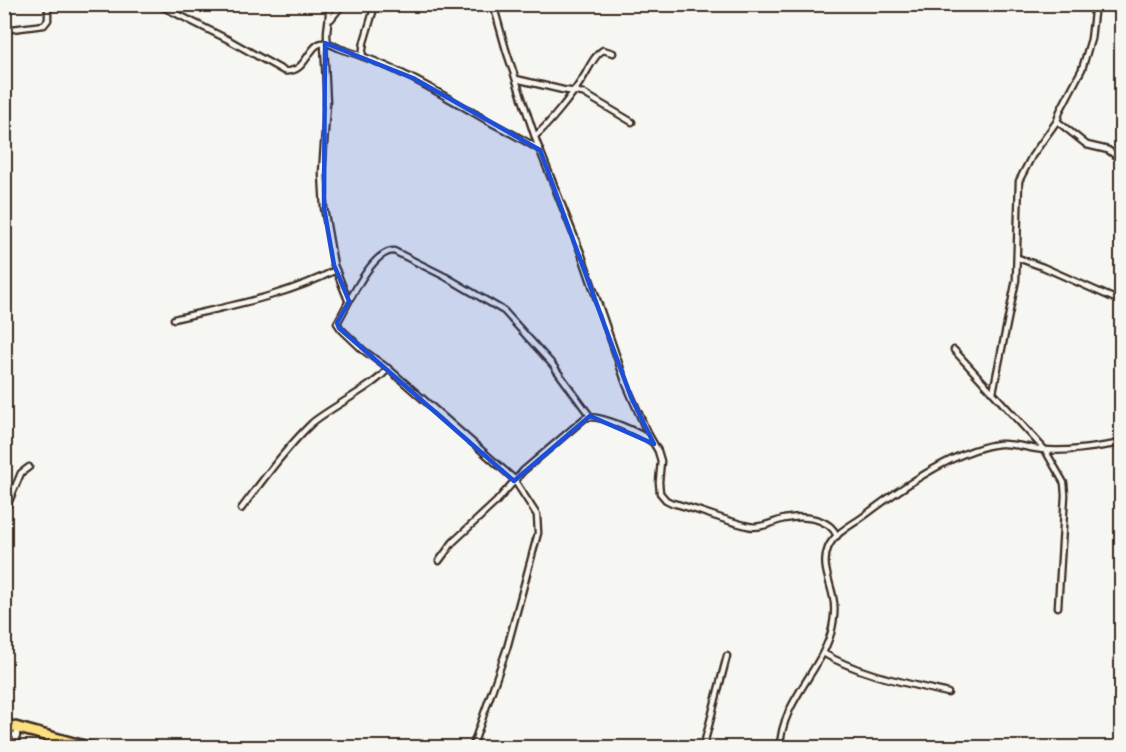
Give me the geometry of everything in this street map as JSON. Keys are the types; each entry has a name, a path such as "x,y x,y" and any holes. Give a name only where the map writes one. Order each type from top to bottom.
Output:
{"highway":[{"path":"4,724 18,732 93,747"}],"street":[{"path":"4,30 44,25 48,20 48,4"},
{"path":"157,4 287,72 300,67 313,49 326,44 362,56 432,88 540,150"},
{"path":"328,4 327,103 322,173 324,208 336,270 348,300"},
{"path":"329,21 343,4"},
{"path":"493,4 540,150 581,253 631,397 661,461 659,488 666,500 748,526 762,526 793,518 812,519 832,527 837,536"},
{"path":"993,392 1012,309 1018,258 1019,181 1028,163 1057,121 1086,57 1095,4"},
{"path":"362,56 373,12"},
{"path":"535,136 574,91 597,54 603,50 614,53"},
{"path":"516,79 590,96 632,122"},
{"path":"1057,121 1087,145 1108,150 1122,160"},
{"path":"472,747 507,648 539,528 537,515 514,481 388,368 366,353 337,323 357,285 378,260 387,252 394,251 446,277 504,311 552,364 590,416"},
{"path":"1018,258 1122,302"},
{"path":"174,319 278,293 336,270"},
{"path":"954,350 1045,450 1060,476 1065,490 1058,607"},
{"path":"241,509 266,475 311,424 377,379 388,368"},
{"path":"439,561 453,542 496,502 514,481 580,420 590,416 600,418 632,431 654,444"},
{"path":"780,747 787,715 823,653 835,616 825,561 829,545 837,536 886,498 952,460 980,449 1000,444 1045,450 1088,448 1122,443"},
{"path":"4,513 21,473 29,467"},
{"path":"823,653 879,675 948,693"},
{"path":"703,747 727,656"},
{"path":"4,732 18,732 14,747"}],"highlighted area":[{"path":"325,43 413,78 540,150 631,397 654,444 590,416 514,481 339,328 337,323 349,301 334,265 324,208"}]}
